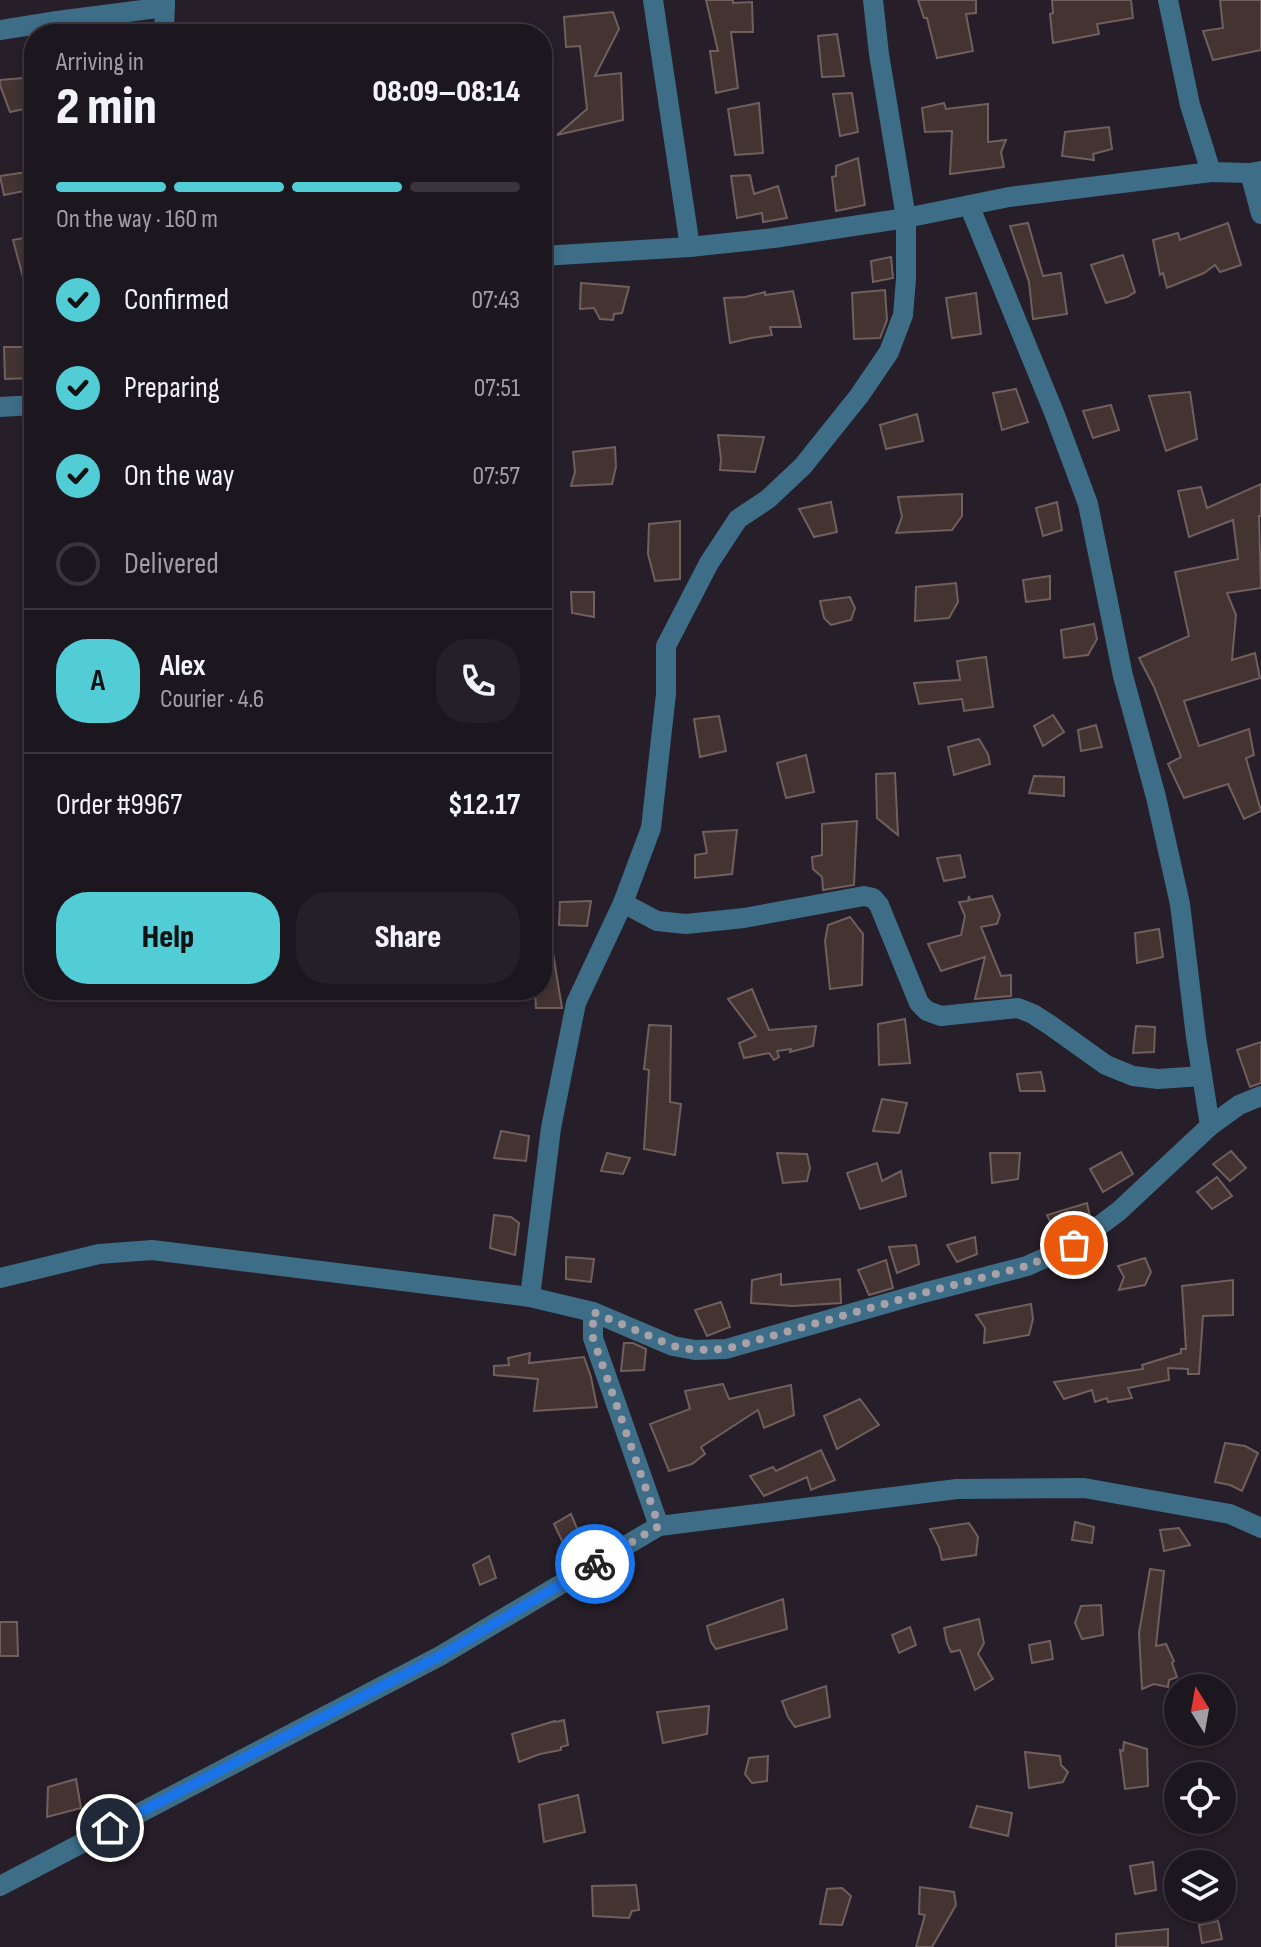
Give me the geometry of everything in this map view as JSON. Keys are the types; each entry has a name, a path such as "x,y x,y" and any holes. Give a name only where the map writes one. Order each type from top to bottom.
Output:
{"street":[{"path":"653,0 690,247"},
{"path":"530,1297 551,1128 576,1003 623,903 651,828 666,694 666,646 709,563 738,519 768,499 803,466 859,396 889,352 903,315 906,218 873,0"},
{"path":"1168,0 1190,105 1211,172"},
{"path":"37,24 165,3 164,24"},
{"path":"0,30 24,26"},
{"path":"552,255 690,247 774,238 906,218 1009,197 1211,172 1256,172 1261,214"},
{"path":"969,205 1088,504 1123,676 1156,797 1180,904 1210,1126"},
{"path":"0,407 24,406"},
{"path":"623,903 657,921 686,924 744,918 864,896 873,898 879,905 919,1003 927,1011 941,1016 1018,1008 1050,1025 1106,1065 1133,1076 1158,1079 1202,1076"},
{"path":"0,1278 99,1254 152,1250 530,1297 593,1312 673,1346 695,1350 726,1349 1027,1266 1074,1245 1119,1211 1210,1126 1239,1105 1261,1096"},
{"path":"593,1312 593,1338 659,1526"},
{"path":"0,1886 440,1656 659,1526 957,1489 1084,1488 1230,1514 1261,1528"}],"building":[{"path":"706,0 752,2 753,32 731,32 738,88 716,93 710,51 718,51"},
{"path":"918,0 976,0 976,13 966,14 973,51 937,58 927,18 924,18"},
{"path":"1052,0 1131,0 1133,18 1097,24 1099,34 1053,43"},
{"path":"1220,0 1261,0 1261,50 1213,60 1203,31 1223,28"},
{"path":"613,12 619,29 595,76 621,73 623,120 557,135 587,109 580,46 566,47 564,17"},
{"path":"837,34 844,76 822,77 818,36"},
{"path":"24,78 24,109 10,112 0,80"},
{"path":"852,93 858,132 840,136 833,94"},
{"path":"759,103 763,153 735,155 728,109"},
{"path":"944,103 946,109 988,104 988,142 1006,140 1001,152 1004,167 950,174 952,131 925,132 922,108"},
{"path":"1109,127 1112,149 1093,154 1094,160 1062,156 1065,132"},
{"path":"858,158 865,205 836,211 832,177 836,176 836,166"},
{"path":"24,172 24,191 4,195 0,176"},
{"path":"750,175 754,194 778,186 787,218 763,222 762,213 737,218 731,176"},
{"path":"1028,223 1043,276 1061,273 1067,314 1033,319 1029,282 1010,226"},
{"path":"1228,223 1241,265 1220,272 1215,265 1204,273 1167,288 1163,273 1160,275 1153,240 1178,233 1180,240"},
{"path":"24,238 24,281 13,240"},
{"path":"1123,255 1135,292 1106,303 1091,265"},
{"path":"891,257 893,278 873,282 871,261"},
{"path":"581,283 629,287 622,313 614,314 613,320 600,319 594,308 580,309"},
{"path":"885,290 887,320 880,338 854,339 852,293"},
{"path":"793,291 801,327 770,327 772,335 730,343 724,298"},
{"path":"976,293 981,334 952,338 946,298"},
{"path":"4,347 24,347 24,378 5,379"},
{"path":"1016,389 1028,422 1002,430 993,393"},
{"path":"1190,392 1197,439 1166,451 1149,396"},
{"path":"1111,405 1119,430 1093,438 1083,411"},
{"path":"917,414 923,441 886,449 880,425"},
{"path":"718,435 764,437 755,472 720,470"},
{"path":"615,447 616,467 612,484 571,486 575,472 573,452"},
{"path":"1261,484 1261,588 1227,593 1236,615 1232,660 1255,653 1260,678 1184,701 1199,746 1249,729 1254,755 1246,758 1261,811 1244,819 1228,784 1184,798 1168,764 1181,757 1154,687 1139,658 1189,636 1175,572 1238,559 1233,520 1189,537 1178,491 1201,487 1207,508"},
{"path":"962,494 962,516 952,530 896,533 902,517 898,497"},
{"path":"831,502 837,532 814,537 799,509"},
{"path":"1057,502 1062,530 1043,536 1036,508"},
{"path":"680,521 680,579 655,581 648,554 649,524"},
{"path":"1050,576 1050,599 1026,602 1023,580"},
{"path":"956,583 958,602 949,618 915,621 916,587"},
{"path":"571,592 594,592 594,617 572,613"},
{"path":"850,597 855,608 851,620 831,625 824,618 820,601"},
{"path":"1094,624 1097,639 1088,655 1064,658 1061,630"},
{"path":"986,657 993,707 964,711 962,699 919,704 914,683 960,680 957,661"},
{"path":"1053,715 1064,732 1043,746 1034,726"},
{"path":"719,716 726,751 700,757 694,719"},
{"path":"1096,725 1102,747 1081,751 1078,730"},
{"path":"979,739 990,764 954,775 948,747"},
{"path":"806,755 814,792 786,798 777,763"},
{"path":"895,773 898,835 877,818 876,774"},
{"path":"1034,776 1064,777 1064,796 1029,793"},
{"path":"857,821 854,885 823,890 822,877 813,869 812,857 822,855 822,824"},
{"path":"737,830 732,874 695,878 695,855 707,853 703,832"},
{"path":"960,855 965,877 944,881 937,858"},
{"path":"969,896 970,900 992,896 1000,915 997,924 981,927 1001,976 1011,975 1011,996 975,999 985,957 941,971 928,944 961,935 965,916 959,902 968,901"},
{"path":"591,901 587,926 559,925 560,902"},
{"path":"850,917 863,934 862,985 830,989 825,941 828,925"},
{"path":"1159,929 1163,957 1137,963 1135,933"},
{"path":"552,947 562,1008 536,1008 536,1000 552,1000"},
{"path":"752,989 769,1030 816,1026 813,1046 790,1052 791,1049 777,1051 779,1057 774,1060 769,1053 744,1058 739,1043 756,1036 728,999"},
{"path":"905,1019 910,1063 879,1065 878,1024"},
{"path":"649,1025 671,1026 670,1102 681,1104 675,1155 644,1149 649,1070 644,1069"},
{"path":"1136,1026 1155,1027 1154,1052 1133,1053"},
{"path":"1261,1042 1261,1083 1250,1087 1237,1050"},
{"path":"1041,1072 1045,1091 1020,1091 1017,1074"},
{"path":"882,1099 907,1103 899,1133 873,1131"},
{"path":"501,1131 529,1136 526,1161 494,1158"},
{"path":"1231,1151 1246,1168 1230,1181 1213,1164"},
{"path":"1121,1152 1133,1174 1103,1192 1090,1169"},
{"path":"607,1153 630,1158 623,1174 601,1171"},
{"path":"777,1153 807,1154 810,1168 807,1181 783,1183"},
{"path":"990,1153 1020,1153 1018,1179 992,1183"},
{"path":"877,1163 882,1181 901,1171 906,1196 860,1209 847,1173"},
{"path":"1217,1177 1232,1196 1212,1209 1197,1192"},
{"path":"1087,1203 1090,1217 1058,1238 1047,1215"},
{"path":"494,1215 511,1217 519,1223 515,1255 490,1248"},
{"path":"975,1237 977,1254 957,1262 947,1245"},
{"path":"916,1245 919,1264 897,1273 889,1247"},
{"path":"566,1257 594,1259 591,1282 566,1279"},
{"path":"1145,1258 1151,1272 1145,1285 1119,1290 1124,1277 1118,1266"},
{"path":"886,1260 893,1288 869,1295 858,1270"},
{"path":"781,1274 781,1285 840,1279 841,1303 792,1306 751,1303 752,1280"},
{"path":"1233,1280 1233,1315 1203,1316 1199,1374 1188,1374 1188,1369 1168,1368 1169,1380 1128,1388 1132,1398 1108,1402 1107,1398 1095,1402 1092,1390 1064,1399 1054,1382 1143,1369 1142,1365 1181,1353 1181,1349 1186,1349 1182,1286"},
{"path":"721,1302 730,1327 707,1336 695,1310"},
{"path":"1031,1304 1033,1319 1029,1335 984,1343 985,1328 976,1315"},
{"path":"624,1343 646,1349 644,1370 621,1371"},
{"path":"530,1353 529,1363 584,1357 597,1407 534,1411 538,1379 494,1375 494,1366 509,1365 508,1358"},
{"path":"723,1384 729,1399 791,1385 794,1415 764,1428 758,1410 701,1447 705,1454 692,1464 669,1471 650,1424 690,1409 685,1391"},
{"path":"860,1399 879,1425 837,1449 824,1416"},
{"path":"1225,1443 1245,1446 1258,1453 1242,1491 1215,1482"},
{"path":"821,1450 835,1480 811,1490 807,1477 764,1496 750,1476 773,1467 776,1471"},
{"path":"571,1514 581,1538 564,1545 554,1524"},
{"path":"1075,1522 1094,1527 1092,1543 1072,1540"},
{"path":"969,1523 978,1537 976,1555 942,1560 930,1529"},
{"path":"1179,1528 1190,1545 1164,1551 1160,1530"},
{"path":"489,1556 496,1578 480,1585 473,1565"},
{"path":"1150,1569 1164,1571 1156,1646 1166,1644 1176,1674 1164,1674 1164,1686 1154,1684 1142,1689 1139,1633"},
{"path":"783,1599 787,1629 716,1649 711,1642 707,1626"},
{"path":"1101,1605 1103,1635 1082,1639 1075,1623 1081,1606"},
{"path":"979,1619 984,1643 978,1654 993,1679 975,1690 960,1650 951,1652 944,1628"},
{"path":"0,1622 17,1622 18,1656 0,1656"},
{"path":"910,1627 916,1645 899,1653 892,1635"},
{"path":"1050,1641 1053,1659 1032,1663 1029,1645"},
{"path":"826,1686 830,1717 795,1727 782,1701"},
{"path":"709,1706 707,1734 663,1743 657,1712"},
{"path":"564,1720 568,1745 561,1747 561,1750 519,1762 512,1734"},
{"path":"1124,1742 1147,1749 1148,1786 1125,1789 1120,1750 1123,1751"},
{"path":"1025,1752 1060,1756 1061,1765 1068,1772 1063,1782 1029,1788"},
{"path":"768,1756 767,1781 752,1783 745,1774 749,1758"},
{"path":"76,1779 81,1808 47,1817 48,1787"},
{"path":"578,1795 585,1832 544,1842 539,1805"},
{"path":"977,1806 1012,1813 1008,1836 970,1827"},
{"path":"1153,1862 1156,1890 1135,1894 1130,1866"},
{"path":"636,1885 639,1910 632,1911 629,1918 593,1916 592,1886"},
{"path":"920,1887 954,1892 956,1905 932,1947 916,1947 925,1915 919,1914"},
{"path":"842,1888 851,1896 842,1925 820,1924 827,1889"},
{"path":"1218,1922 1222,1939 1202,1943 1199,1925"},
{"path":"1168,1929 1168,1947 1116,1947 1116,1934"}],"way so far":[{"path":"595,1564 659,1526 593,1338 593,1312 673,1346 695,1350 726,1349 1027,1266 1074,1245"}],"route":[{"path":"110,1828 440,1656 595,1564"}]}
